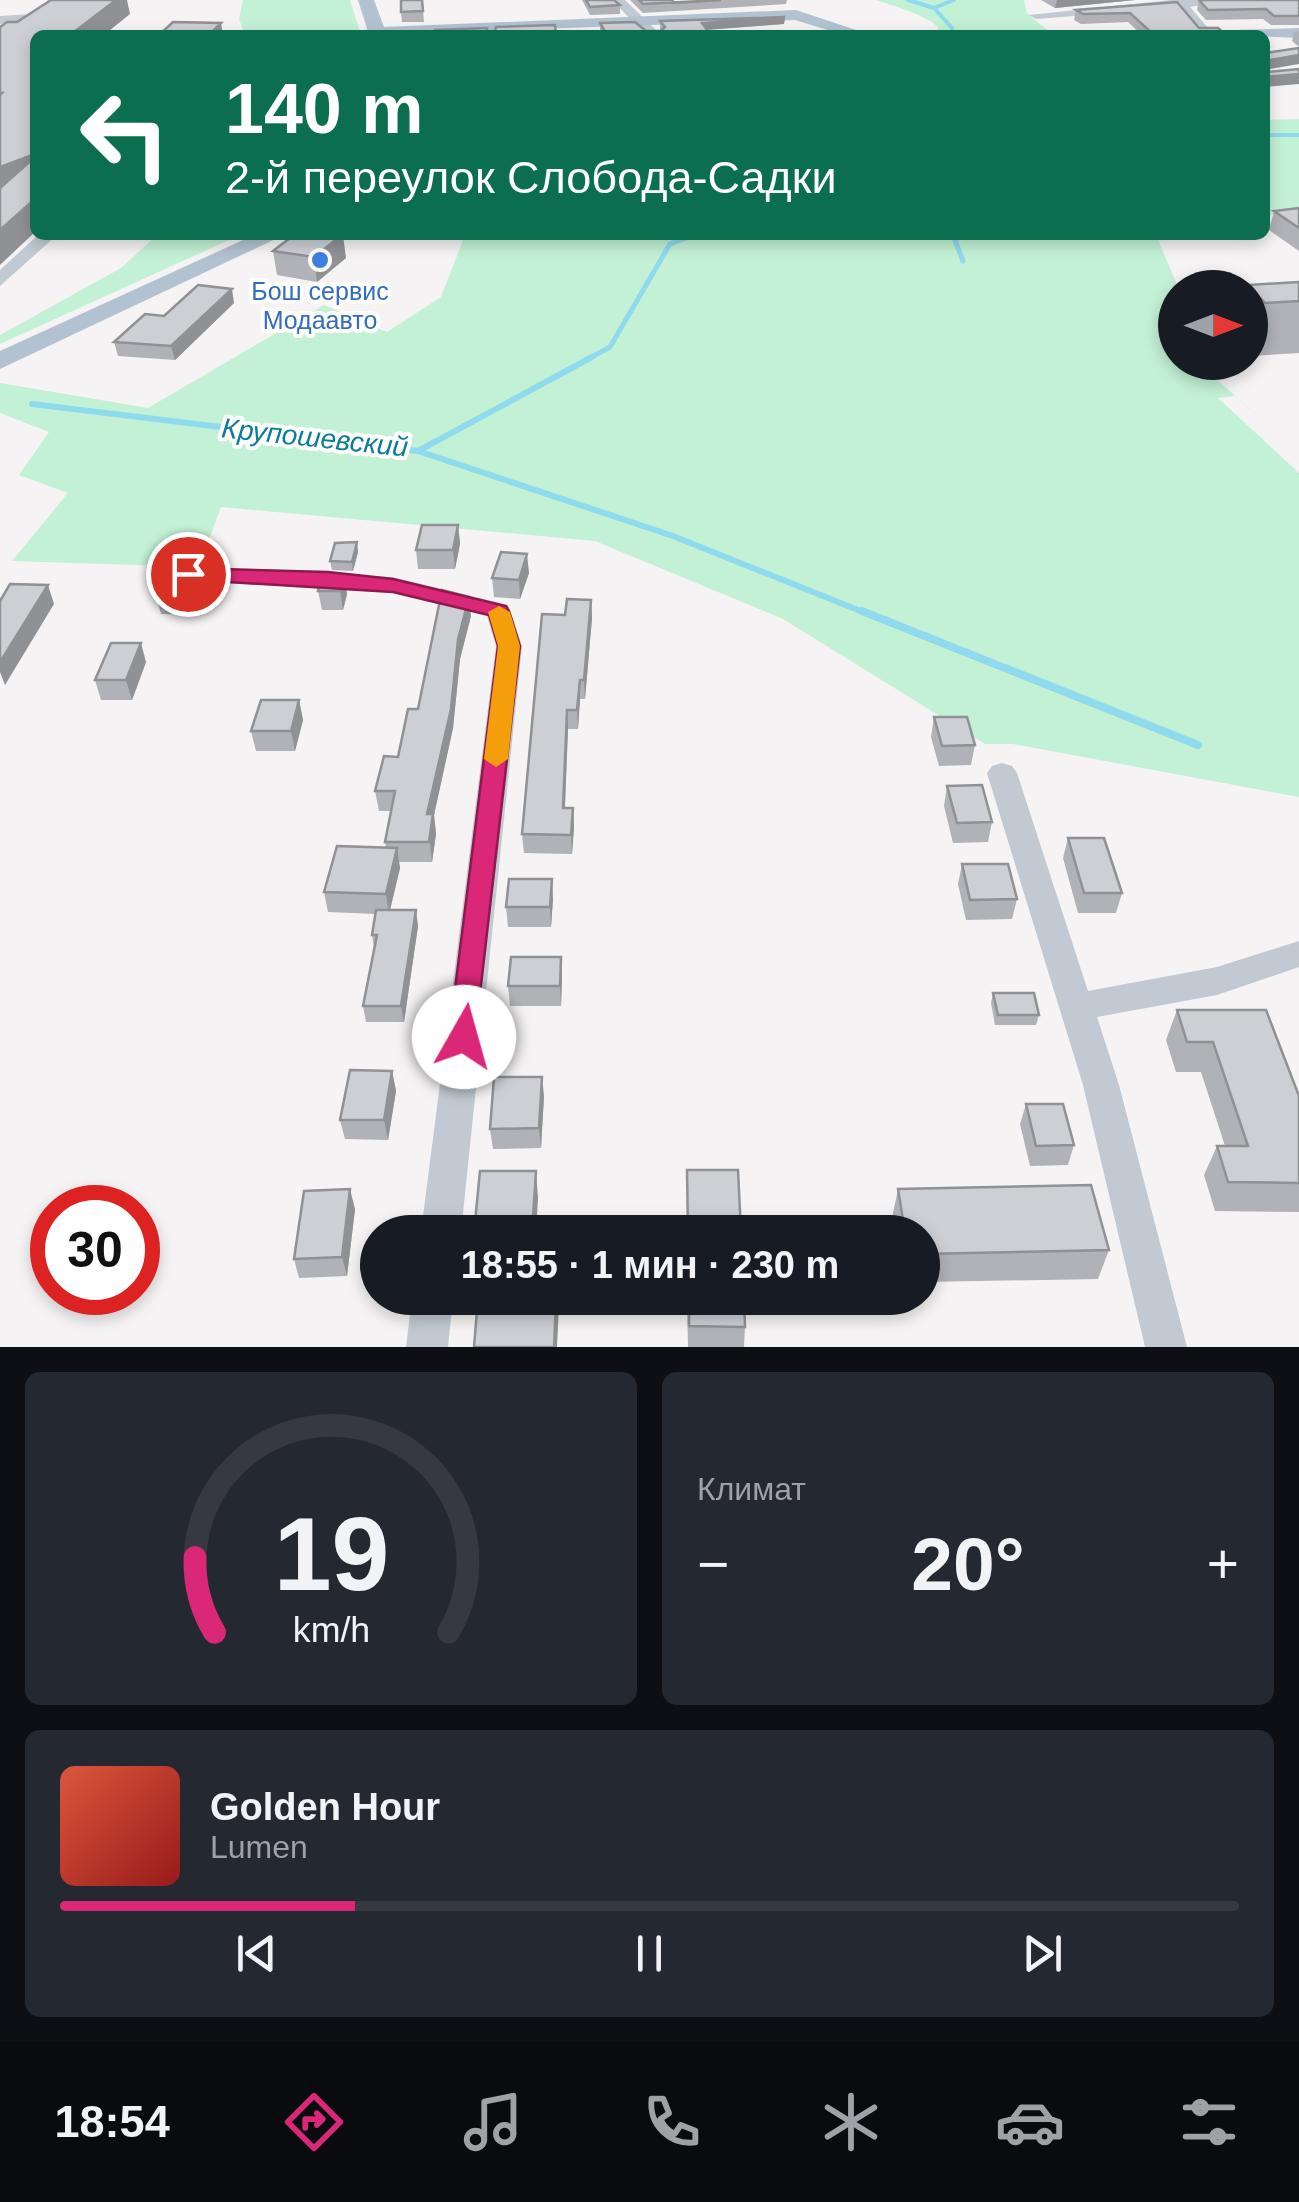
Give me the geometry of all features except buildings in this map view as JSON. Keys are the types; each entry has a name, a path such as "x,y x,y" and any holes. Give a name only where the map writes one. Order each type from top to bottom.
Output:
{"main road":[{"path":"366,0 377,30"},
{"path":"594,30 648,29 796,15 846,30"},
{"path":"1270,34 1299,34"},
{"path":"0,361 262,240"}],"street":[{"path":"618,0 648,29"},
{"path":"1036,15 1224,0"},
{"path":"1180,2 1203,30"},
{"path":"0,20 49,14 10,36"},
{"path":"0,280 43,240"},
{"path":"188,574 328,578 393,585 498,611 509,646 443,1215"},
{"path":"1002,772 1101,1085 1166,1347"},
{"path":"1076,1006 1217,981 1299,954"},
{"path":"428,1347 431,1315"}],"green space":[{"path":"243,0 350,0 359,30 243,30 239,19"},
{"path":"875,0 1024,0 1027,13 1047,30 938,30 925,18"},
{"path":"1299,119 1299,212 1270,215 1270,120"},
{"path":"152,240 229,240 0,344 0,335 121,268"},
{"path":"463,240 1158,240 1171,270 1158,270 1158,380 1217,380 1299,453 1235,396 1218,398 1299,473 1299,797 1013,744 985,744 783,619 595,541 221,507 199,567 12,561 68,493 19,475 49,432 0,413 0,383 148,408 324,305 387,332 441,297"}],"waterway":[{"path":"908,0 934,8"},
{"path":"934,8 954,0"},
{"path":"934,8 952,30"},
{"name":"Крупошевский","path":"1270,135 1299,135"},
{"name":"Крупошевский","path":"588,359 610,347 670,244 681,240"},
{"path":"955,240 963,261"},
{"name":"Крупошевский","path":"418,451 592,357"},
{"name":"Крупошевский","path":"32,404 418,451"},
{"path":"418,451 673,536 868,614"},
{"path":"862,611 1198,745"}],"slow traffic":[{"path":"496,759 509,646 499,612"}],"place":[{"name":"Бош сервис Модаавто","path":"320,260"}],"route":[{"path":"188,574 328,578 393,585 498,611 509,646 464,1037"}]}
